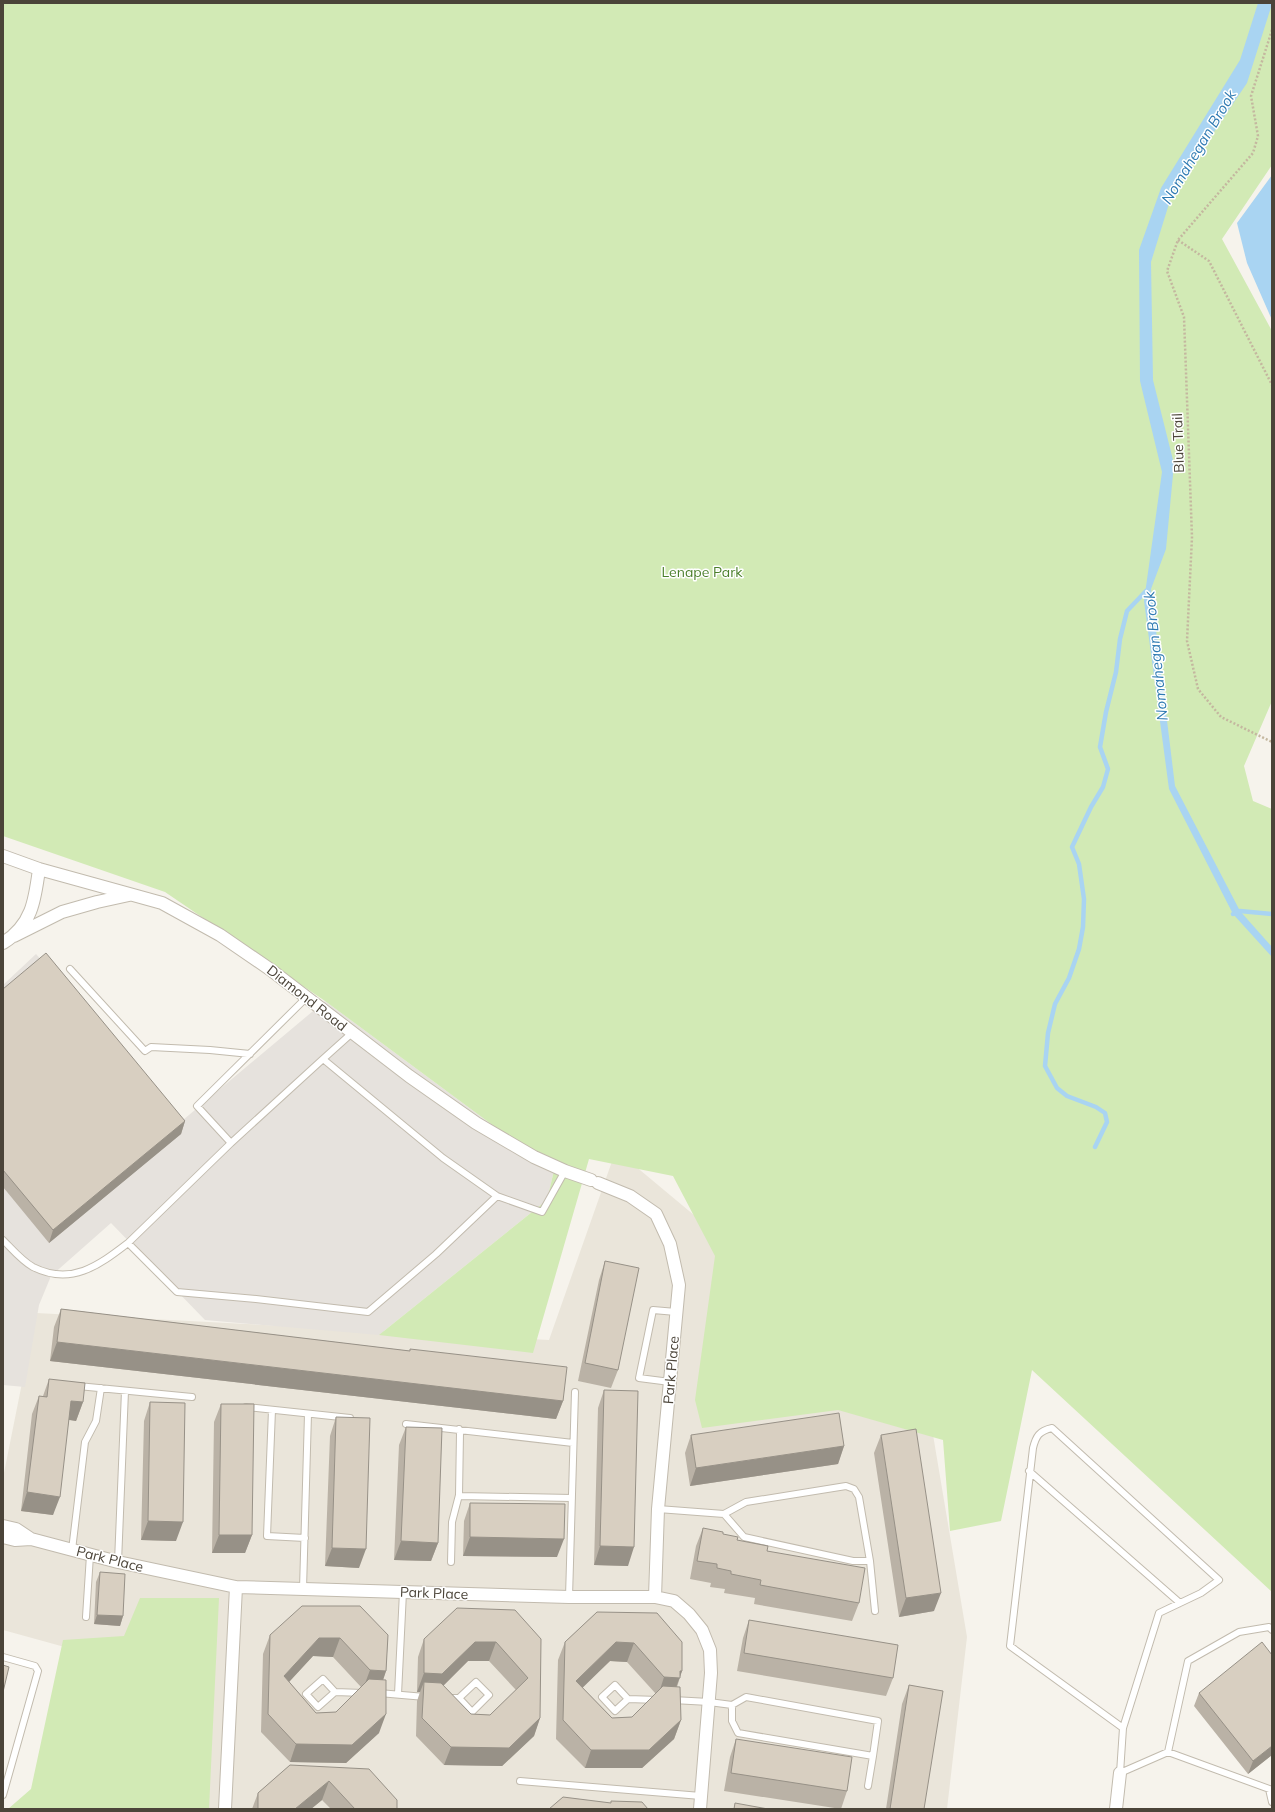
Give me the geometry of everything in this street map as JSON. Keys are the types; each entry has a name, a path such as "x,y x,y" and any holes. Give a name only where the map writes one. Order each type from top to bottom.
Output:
{"street":[{"name":"Diamond Road","path":"3,856 39,869 162,903 220,935 271,970 409,1076 476,1123 534,1157 594,1182"},
{"path":"14,936 32,910 35,900 39,869"},
{"path":"3,943 62,912 91,903 132,895"},
{"name":"Park Place","path":"594,1182 630,1196 656,1214 670,1244 679,1285 658,1509 655,1597"},
{"path":"3,1526 16,1529 31,1539"},
{"path":"3,1537 15,1540 31,1539"},
{"name":"Park Place","path":"31,1539 118,1562 236,1587 569,1597 655,1597 674,1601 689,1614 702,1630 710,1650 711,1673 700,1809"},
{"path":"225,1809 236,1587"},
{"path":"1116,1809 1120,1772"}],"lane":[{"path":"70,969 145,1051 151,1047 250,1054"},
{"path":"231,1143 197,1106 307,997"},
{"path":"3,1240 32,1266 55,1275 80,1273 106,1259 128,1243 231,1143 352,1033"},
{"path":"323,1059 443,1158 497,1196 542,1212 565,1171"},
{"path":"128,1243 177,1292 256,1299 368,1312 436,1254 497,1196"},
{"path":"670,1382 639,1378 653,1310 676,1312"},
{"path":"69,1385 192,1397"},
{"path":"72,1550 85,1442 96,1421 100,1388"},
{"path":"118,1562 125,1391"},
{"path":"569,1597 575,1392"},
{"path":"236,1405 354,1419"},
{"path":"272,1410 267,1536 305,1538"},
{"path":"303,1589 308,1414"},
{"path":"406,1424 573,1443"},
{"path":"1123,1728 1010,1646 1029,1470 1036,1436 1042,1430 1052,1428 1219,1580 1201,1593 1159,1613 1123,1728 1120,1772 1168,1752 1270,1789 1272,1802"},
{"path":"451,1562 452,1522 459,1496 459,1429"},
{"path":"1029,1470 1180,1603"},
{"path":"658,1509 724,1514 746,1502 846,1486 854,1488 859,1497 870,1561 875,1611"},
{"path":"459,1496 572,1498"},
{"path":"724,1514 744,1537 853,1561 870,1561"},
{"path":"86,1617 90,1555"},
{"path":"398,1694 403,1592"},
{"path":"1168,1752 1188,1661 1239,1632 1269,1627 1272,1630"},
{"path":"3,1657 36,1666 38,1671 3,1795"},
{"path":"335,1692 323,1679 306,1694 318,1707 335,1692 398,1694 430,1697"},
{"path":"444,1698 459,1698 476,1682 489,1695 472,1712 459,1698"},
{"path":"628,1699 709,1702 732,1705 746,1698 878,1721 868,1786"},
{"path":"732,1705 732,1721 738,1733 873,1756"},
{"path":"520,1781 701,1796"}],"path":[{"name":"Blue Trail","path":"1272,30 1251,96 1258,136 1253,153 1178,240 1167,271 1184,317 1192,536 1187,641 1198,688 1221,717 1272,742"},
{"path":"1178,240 1209,261 1272,385"}],"shaded area":[{"path":"36,954 183,1120 325,1001 518,1144 556,1162 547,1200 379,1335 205,1320 111,1223 51,1276 39,1305 25,1387 3,1385 3,985"},
{"path":"616,1150 929,1411 967,1637 947,1809 196,1809 188,1681 3,1630 3,1478 36,1313 549,1340"}],"green space":[{"name":"Lenape Park","path":"3,3 1272,3 1272,165 1222,239 1272,331 1272,701 1244,766 1253,801 1272,809 1272,1592 1032,1370 1001,1521 950,1531 943,1440 838,1410 702,1428 695,1400 715,1256 673,1176 589,1159 533,1353 379,1335 547,1200 556,1162 518,1144 325,1001 165,892 3,836"},
{"path":"140,1598 219,1598 209,1809 8,1809 31,1789 63,1640 124,1636"}],"water":[{"name":"Nomahegan Brook","path":"1258,3 1272,4 1247,83 1172,194 1151,262 1153,380 1174,464 1166,549 1151,589 1175,786 1240,911 1272,947 1272,957 1233,914 1169,789 1144,601 1162,472 1140,381 1139,250 1161,188 1240,60"},
{"path":"1272,175 1272,320 1247,263 1237,223"}],"building":[{"path":"46,953 185,1121 53,1230 3,1170 3,989"},
{"path":"605,1261 639,1268 618,1370 585,1363"},
{"path":"61,1309 410,1351 410,1349 567,1367 563,1401 57,1342"},
{"path":"49,1379 85,1383 83,1402 71,1401 60,1497 27,1492 39,1396 47,1397"},
{"path":"604,1390 638,1391 634,1547 600,1546"},
{"path":"150,1402 185,1403 183,1522 148,1521"},
{"path":"221,1404 254,1404 252,1535 219,1535"},
{"path":"839,1413 844,1446 696,1468 691,1435"},
{"path":"336,1417 370,1418 366,1549 332,1548"},
{"path":"406,1427 442,1428 438,1543 401,1541"},
{"path":"916,1429 941,1593 906,1598 881,1435"},
{"path":"470,1503 565,1504 564,1539 470,1537"},
{"path":"703,1528 738,1537 737,1540 768,1546 767,1551 865,1568 859,1603 760,1585 761,1580 731,1574 731,1571 717,1568 717,1564 697,1561"},
{"path":"100,1572 125,1574 123,1616 97,1615"},
{"path":"302,1606 360,1606 388,1635 386,1671 370,1670 340,1638 319,1638 284,1676 316,1713 336,1712 369,1679 386,1680 386,1714 352,1745 296,1744 268,1714 270,1635"},
{"path":"457,1608 515,1610 541,1639 540,1718 509,1748 451,1747 422,1718 424,1682 441,1683 471,1714 490,1715 528,1678 496,1642 475,1642 442,1674 424,1673 424,1639"},
{"path":"597,1612 657,1613 682,1642 682,1671 680,1671 680,1678 664,1677 634,1643 616,1642 576,1681 612,1718 632,1717 663,1686 680,1687 681,1720 649,1750 591,1750 563,1720 565,1642"},
{"path":"749,1620 898,1645 893,1678 744,1653"},
{"path":"1262,1642 1272,1655 1272,1746 1253,1761 1199,1693"},
{"path":"3,1665 9,1667 3,1692"},
{"path":"909,1685 943,1691 924,1809 890,1809"},
{"path":"736,1739 852,1757 847,1791 731,1773"},
{"path":"290,1765 369,1769 397,1800 397,1809 355,1809 329,1781 295,1809 258,1809 258,1793"},
{"path":"563,1797 611,1803 611,1801 642,1802 648,1809 549,1809"},
{"path":"735,1803 768,1809 734,1809"}],"waterway":[{"name":"Nomahegan Brook","path":"1095,1147 1107,1122 1105,1113 1096,1107 1067,1096 1057,1088 1045,1066 1048,1033 1055,1004 1069,978 1079,949 1083,927 1084,899 1079,864 1072,847 1091,807 1103,787 1108,769 1100,747 1106,712 1116,672 1120,639 1127,611 1146,591"},
{"path":"1233,914 1240,911 1272,914"}]}
